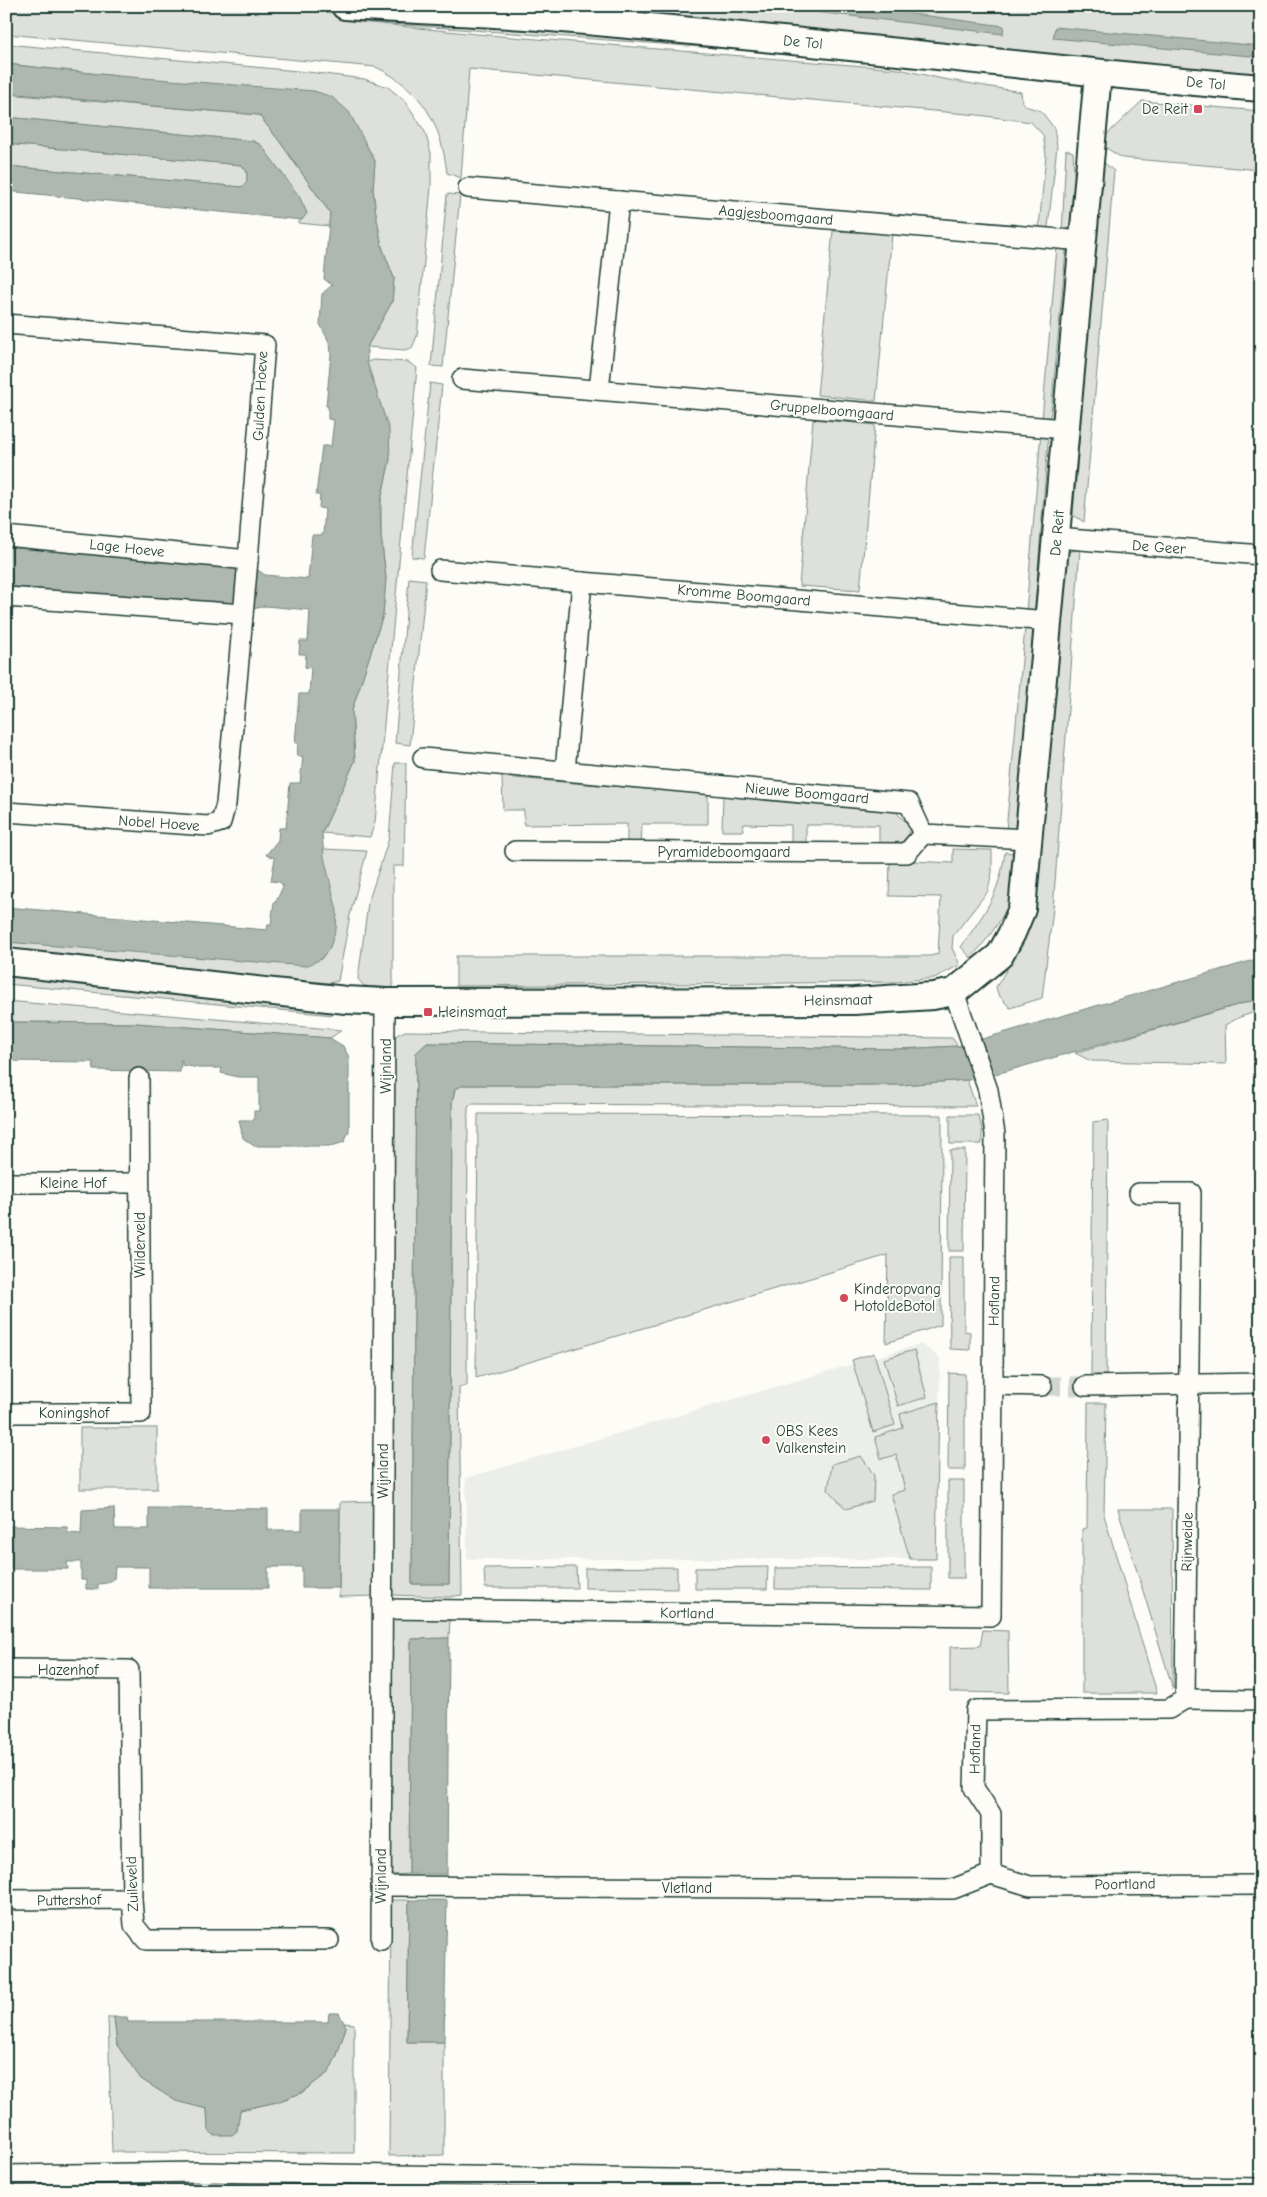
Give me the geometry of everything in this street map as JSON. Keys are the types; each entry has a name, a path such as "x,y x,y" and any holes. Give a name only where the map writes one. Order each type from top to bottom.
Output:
{"street":[{"name":"De Tol","path":"345,6 537,17 841,45 1098,74 1261,88"},
{"name":"De Reit","path":"975,975 1000,955 1022,909 1098,74"},
{"name":"Aagjesboomgaard","path":"468,188 1084,241"},
{"path":"599,390 618,201"},
{"name":"Gulden Hoeve","path":"6,324 265,345 243,612"},
{"name":"Gruppelboomgaard","path":"462,379 1065,429"},
{"name":"Lage Hoeve","path":"6,536 248,562"},
{"name":"De Geer","path":"1057,538 1261,555"},
{"name":"Kromme Boomgaard","path":"440,570 1048,621"},
{"path":"565,771 582,582"},
{"path":"6,597 243,612"},
{"name":"Nobel Hoeve","path":"6,812 208,826 221,822 226,804 243,612"},
{"name":"Nieuwe Boomgaard","path":"424,758 909,803 923,834"},
{"path":"923,834 1029,839"},
{"name":"Pyramideboomgaard","path":"515,851 907,853 923,834"},
{"name":"Heinsmaat","path":"6,962 346,1000 385,1002 854,1001 933,996 954,992 975,975"},
{"name":"Hofland","path":"954,992 988,1090 995,1134 991,1616"},
{"name":"Wijnland","path":"381,1940 385,1002"},
{"name":"Wilderveld","path":"139,1078 141,1413"},
{"name":"Kleine Hof","path":"6,1183 139,1183"},
{"name":"Rijnweide","path":"1139,1193 1191,1193 1185,1699"},
{"path":"1085,1386 1261,1383"},
{"path":"993,1385 1042,1386"},
{"name":"Koningshof","path":"6,1413 141,1413"},
{"name":"Kortland","path":"382,1609 991,1616"},
{"name":"Hazenhof","path":"6,1669 129,1670"},
{"name":"Zuileveld","path":"129,1670 134,1925 146,1940 329,1940"},
{"path":"1185,1699 1261,1700"},
{"name":"Hofland","path":"991,1874 991,1814 974,1788 976,1710 1169,1709 1185,1699"},
{"name":"Vletland","path":"381,1886 953,1889 991,1874"},
{"name":"Poortland","path":"991,1874 1030,1886 1261,1885"},
{"name":"Puttershof","path":"6,1900 132,1899"},
{"path":"6,2175 47,2183 200,2172 378,2183 1261,2188"}],"shaded area":[{"path":"6,6 1261,6 1261,100 823,56 351,21 476,34 899,69 943,79 1021,92 1022,102 1028,107 1041,111 1054,128 1057,146 1048,227 1043,231 1039,227 1046,155 1043,135 1031,122 978,115 469,69 461,178 447,173 440,139 427,110 418,97 392,76 376,67 6,34"},
{"path":"738,6 852,6 1004,26 1003,34 833,14"},
{"path":"1055,27 1261,46 1261,57 1053,38"},
{"path":"6,44 308,72 364,79 388,87 406,102 425,132 431,153 431,187 417,336 412,348 405,350 367,347 392,302 394,278 382,247 376,214 373,189 375,161 362,138 118,76 6,64"},
{"path":"6,64 118,76 314,91 332,97 349,112 375,161 373,189 376,214 382,247 394,278 392,302 367,347 367,362 389,430 390,459 380,504 381,536 386,578 383,615 352,710 355,761 322,833 324,857 337,911 336,929 330,947 321,959 306,966 6,942 6,907 267,930 268,925 271,925 274,902 276,902 283,886 280,882 271,881 275,858 266,855 278,840 279,828 286,828 290,783 300,783 303,757 297,756 298,744 295,743 299,694 309,694 311,668 305,667 306,654 299,654 300,641 308,641 310,610 265,606 249,610 6,586 6,547 255,568 265,575 308,579 312,535 323,535 325,509 319,508 320,495 316,495 322,446 331,446 334,420 328,419 328,406 326,406 331,354 330,344 320,324 322,294 332,285 324,279 330,213 259,115 6,93"},
{"path":"6,94 259,115 330,213 329,226 298,223 307,213 261,145 253,141 6,117"},
{"path":"1142,101 1261,111 1261,170 1122,158 1103,146 1101,140"},
{"path":"6,117 253,141 261,145 299,196 307,213 302,220 6,191 6,166 242,187 247,182 247,172 242,165 6,144"},
{"path":"6,144 242,165 247,172 247,182 242,187 6,166"},
{"path":"1066,150 1073,152 1076,211 1072,224 1062,234"},
{"path":"1102,161 1114,171 1084,522 1073,515"},
{"path":"447,194 460,195 443,367 431,366"},
{"path":"833,231 892,234 876,401 817,395"},
{"path":"1062,246 1066,251 1051,412 1049,420 1042,420 1057,247"},
{"path":"373,360 408,362 417,368 375,822 370,837 322,833 355,761 352,710 383,615 386,578 381,536 381,501 390,459 367,362"},
{"path":"430,383 442,385 424,558 412,557"},
{"path":"813,419 875,425 860,590 799,586"},
{"path":"1041,432 1045,433 1048,442 1035,608 1031,614 1026,612"},
{"path":"1080,549 1053,909 1042,998 1010,1008 998,994 996,987 1021,946 1036,905 1068,552"},
{"path":"409,578 426,580 410,745 395,743"},
{"path":"1025,628 1032,629 1035,636 1018,824 1012,832 1006,831"},
{"path":"395,763 406,763 404,866 393,866 393,988 364,986 358,979 368,903 389,838"},
{"path":"502,777 708,794 708,824 642,824 641,852 627,852 627,824 524,825 524,810 503,810"},
{"path":"723,795 893,809 909,825 909,834 897,847 879,847 879,825 806,825 806,853 791,853 791,825 744,824 743,831 722,831"},
{"path":"323,849 367,851 350,915 338,981 329,983 6,953 6,942 321,959 330,947"},
{"path":"953,849 992,850 992,872 988,891 953,936 952,948 960,965 934,978 896,982 456,986 456,956 930,956 938,954 941,897 889,896 890,860 953,863"},
{"path":"1005,852 1015,853 1014,884 1008,905 998,924 971,958 961,947 990,903 999,880"},
{"path":"1261,958 1261,998 979,1079 901,1085 464,1085 455,1089 452,1103 449,1584 412,1584 416,1053 427,1043 901,1049 958,1046"},
{"path":"6,968 335,1006 333,1015 6,984"},
{"path":"1261,998 1261,1010 1240,1017 1225,1025 1226,1064 1091,1061 1075,1053"},
{"path":"6,1001 342,1030 330,1038 136,1023 6,1022"},
{"path":"6,1022 136,1023 330,1038 343,1046 349,1057 349,1131 344,1142 332,1146 254,1146 243,1138 239,1120 254,1120 254,1111 259,1111 259,1077 238,1077 221,1073 222,1068 199,1068 182,1065 182,1060 180,1072 94,1070 93,1062 6,1061"},
{"path":"405,1031 952,1038 958,1046 901,1049 427,1043 416,1053 412,1584 449,1584 452,1103 455,1089 463,1085 901,1085 967,1080 976,1106 471,1104 468,1108 467,1385 459,1387 462,1595 449,1597 392,1595 395,1036"},
{"path":"478,1114 942,1115 941,1325 886,1343 888,1255 476,1378"},
{"path":"950,1115 978,1115 982,1129 982,1144 950,1144"},
{"path":"1108,1120 1106,1375 1091,1375 1093,1122"},
{"path":"950,1150 965,1150 964,1251 949,1251"},
{"path":"949,1257 964,1257 964,1331 970,1332 970,1350 950,1349"},
{"name":"OBS Kees Valkenstein","path":"921,1344 940,1358 936,1559 467,1559 466,1478"},
{"path":"914,1350 927,1397 898,1406 884,1359"},
{"path":"874,1353 895,1425 873,1432 852,1360"},
{"path":"949,1373 965,1374 965,1470 948,1470"},
{"path":"939,1402 936,1559 910,1559 891,1494 905,1490 896,1455 881,1459 875,1437 903,1428 900,1414"},
{"path":"1088,1403 1106,1403 1104,1515 1157,1693 1082,1693 1082,1529 1087,1528"},
{"path":"80,1428 157,1428 157,1489 80,1489"},
{"path":"861,1456 874,1475 873,1501 846,1509 828,1490 832,1464"},
{"path":"948,1481 964,1481 964,1578 948,1578"},
{"path":"375,1501 375,1596 339,1597 340,1502"},
{"path":"114,1508 115,1529 149,1529 149,1508 268,1509 268,1530 302,1530 302,1509 340,1509 339,1588 302,1588 302,1567 268,1567 268,1588 149,1588 149,1567 115,1567 114,1579 107,1583 98,1584 98,1589 86,1589 86,1580 81,1580 81,1562 67,1562 68,1569 6,1569 6,1526 67,1527 68,1533 81,1534 82,1510"},
{"path":"1118,1509 1172,1509 1173,1689"},
{"path":"576,1567 577,1588 485,1588 484,1568"},
{"path":"677,1567 677,1589 585,1588 585,1568"},
{"path":"768,1567 767,1589 695,1589 695,1568"},
{"path":"931,1567 931,1590 775,1589 775,1568"},
{"path":"450,1617 449,1638 411,1639 409,1874 390,1875 391,1618"},
{"path":"983,1630 1008,1631 1009,1693 950,1692 950,1647 980,1646"},
{"path":"449,1638 447,1874 409,1874 411,1639"},
{"path":"391,1900 409,1900 407,2042 444,2042 444,2155 389,2156"},
{"path":"409,1900 447,1900 444,2042 407,2042"},
{"path":"329,2013 339,2013 346,2027 329,2072 301,2093 277,2102 240,2110 237,2131 232,2135 213,2135 208,2129 207,2109 176,2101 141,2079 117,2045 114,2017 127,2017 128,2022 328,2022"},
{"path":"108,2017 114,2017 117,2045 141,2079 176,2101 207,2109 208,2129 237,2131 240,2110 277,2102 301,2093 329,2072 346,2027 344,2023 354,2024 354,2153 112,2152"}],"tunnel":[{"path":"1042,1386 1085,1386"}],"place":[{"name":"De Reit","path":"1198,109"},
{"name":"Heinsmaat","path":"428,1012"},
{"name":"Kinderopvang HotoldeBotol","path":"844,1298"},
{"name":"OBS Kees Valkenstein","path":"766,1440"}]}
